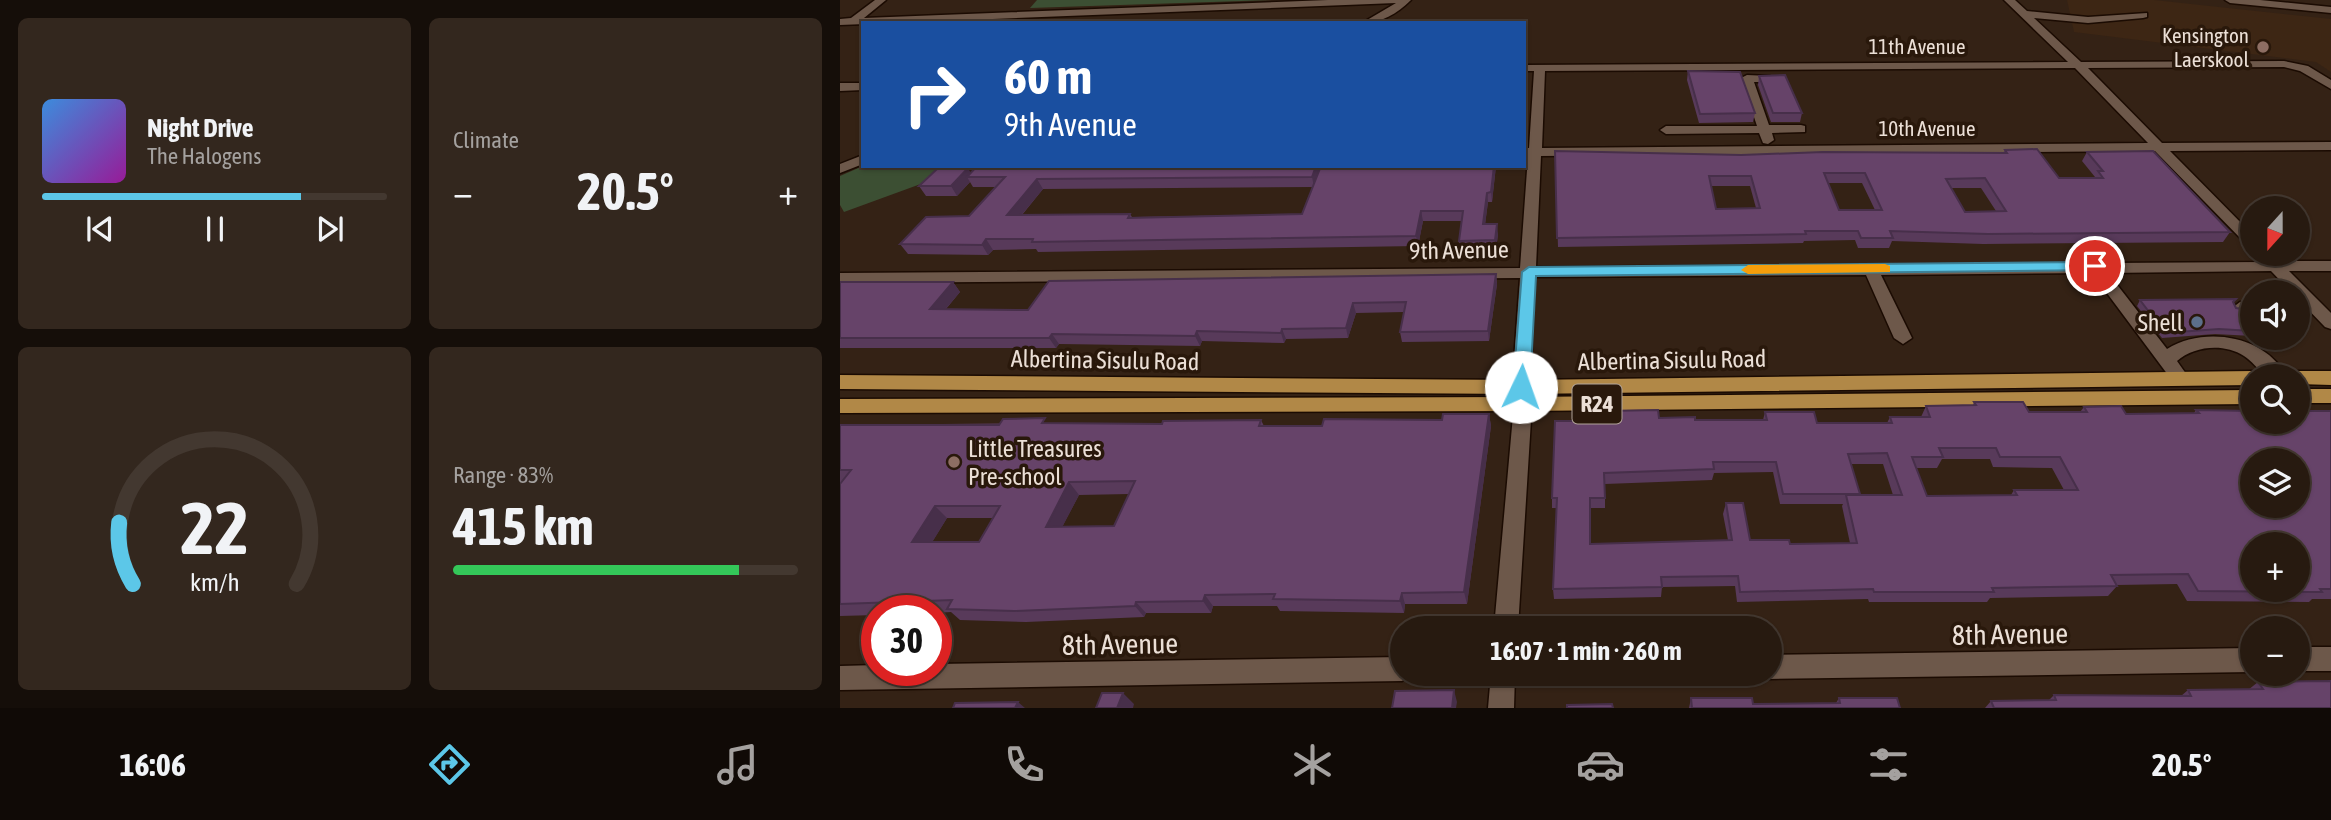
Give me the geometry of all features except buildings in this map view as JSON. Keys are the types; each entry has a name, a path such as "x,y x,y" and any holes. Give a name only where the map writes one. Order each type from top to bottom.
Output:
{"main road":[{"name":"Albertina Sisulu Road","path":"840,406 1522,396 2240,378"},
{"path":"2310,378 2331,378"},
{"name":"Albertina Sisulu Road","path":"840,382 1522,396 2240,397"},
{"path":"2310,396 2331,396"}],"street":[{"path":"854,21 881,0"},
{"path":"1001,15 1017,0"},
{"path":"840,22 1405,0"},
{"path":"1370,21 1405,0"},
{"path":"2009,0 2077,64 2240,230"},
{"path":"2230,0 2331,10"},
{"path":"2276,0 2301,7"},
{"path":"2023,14 2088,20 2143,15"},
{"name":"11th Avenue","path":"1532,68 2284,64 2309,70 2331,85"},
{"path":"1507,616 1529,272 1532,68"},
{"path":"1747,78 1772,150"},
{"path":"1657,79 1782,79"},
{"path":"840,86 861,86"},
{"path":"1666,130 1801,129"},
{"name":"10th Avenue","path":"1529,152 2331,146"},
{"path":"840,169 861,160"},
{"name":"9th Avenue","path":"2310,265 2331,265"},
{"path":"2095,266 2180,378"},
{"name":"9th Avenue","path":"840,278 2240,266"},
{"path":"2275,266 2286,280"},
{"path":"1871,269 1903,338"},
{"path":"2310,309 2331,323"},
{"path":"2166,361 2174,350 2184,345 2231,345 2264,364"},
{"path":"2310,659 2331,659"},
{"name":"8th Avenue","path":"1782,667 2240,660"},
{"name":"8th Avenue","path":"840,678 1390,669"},
{"path":"1501,708 1502,686"}],"shaded area":[{"name":"Kensington Laerskool","path":"2067,0 2154,0 2331,19 2331,72 2316,62 2074,32"}],"green space":[{"path":"1037,0 1273,0 1030,8"},
{"path":"861,167 965,168 844,212 840,205 840,176"}],"slow traffic":[{"path":"1748,270 1885,269"}],"place":[{"name":"Kensington Laerskool","path":"2263,47"},
{"name":"Shell","path":"2197,322"},
{"name":"Little Treasures Pre-school","path":"954,462"}],"route":[{"path":"1521,387 1529,272 2095,266"}]}
